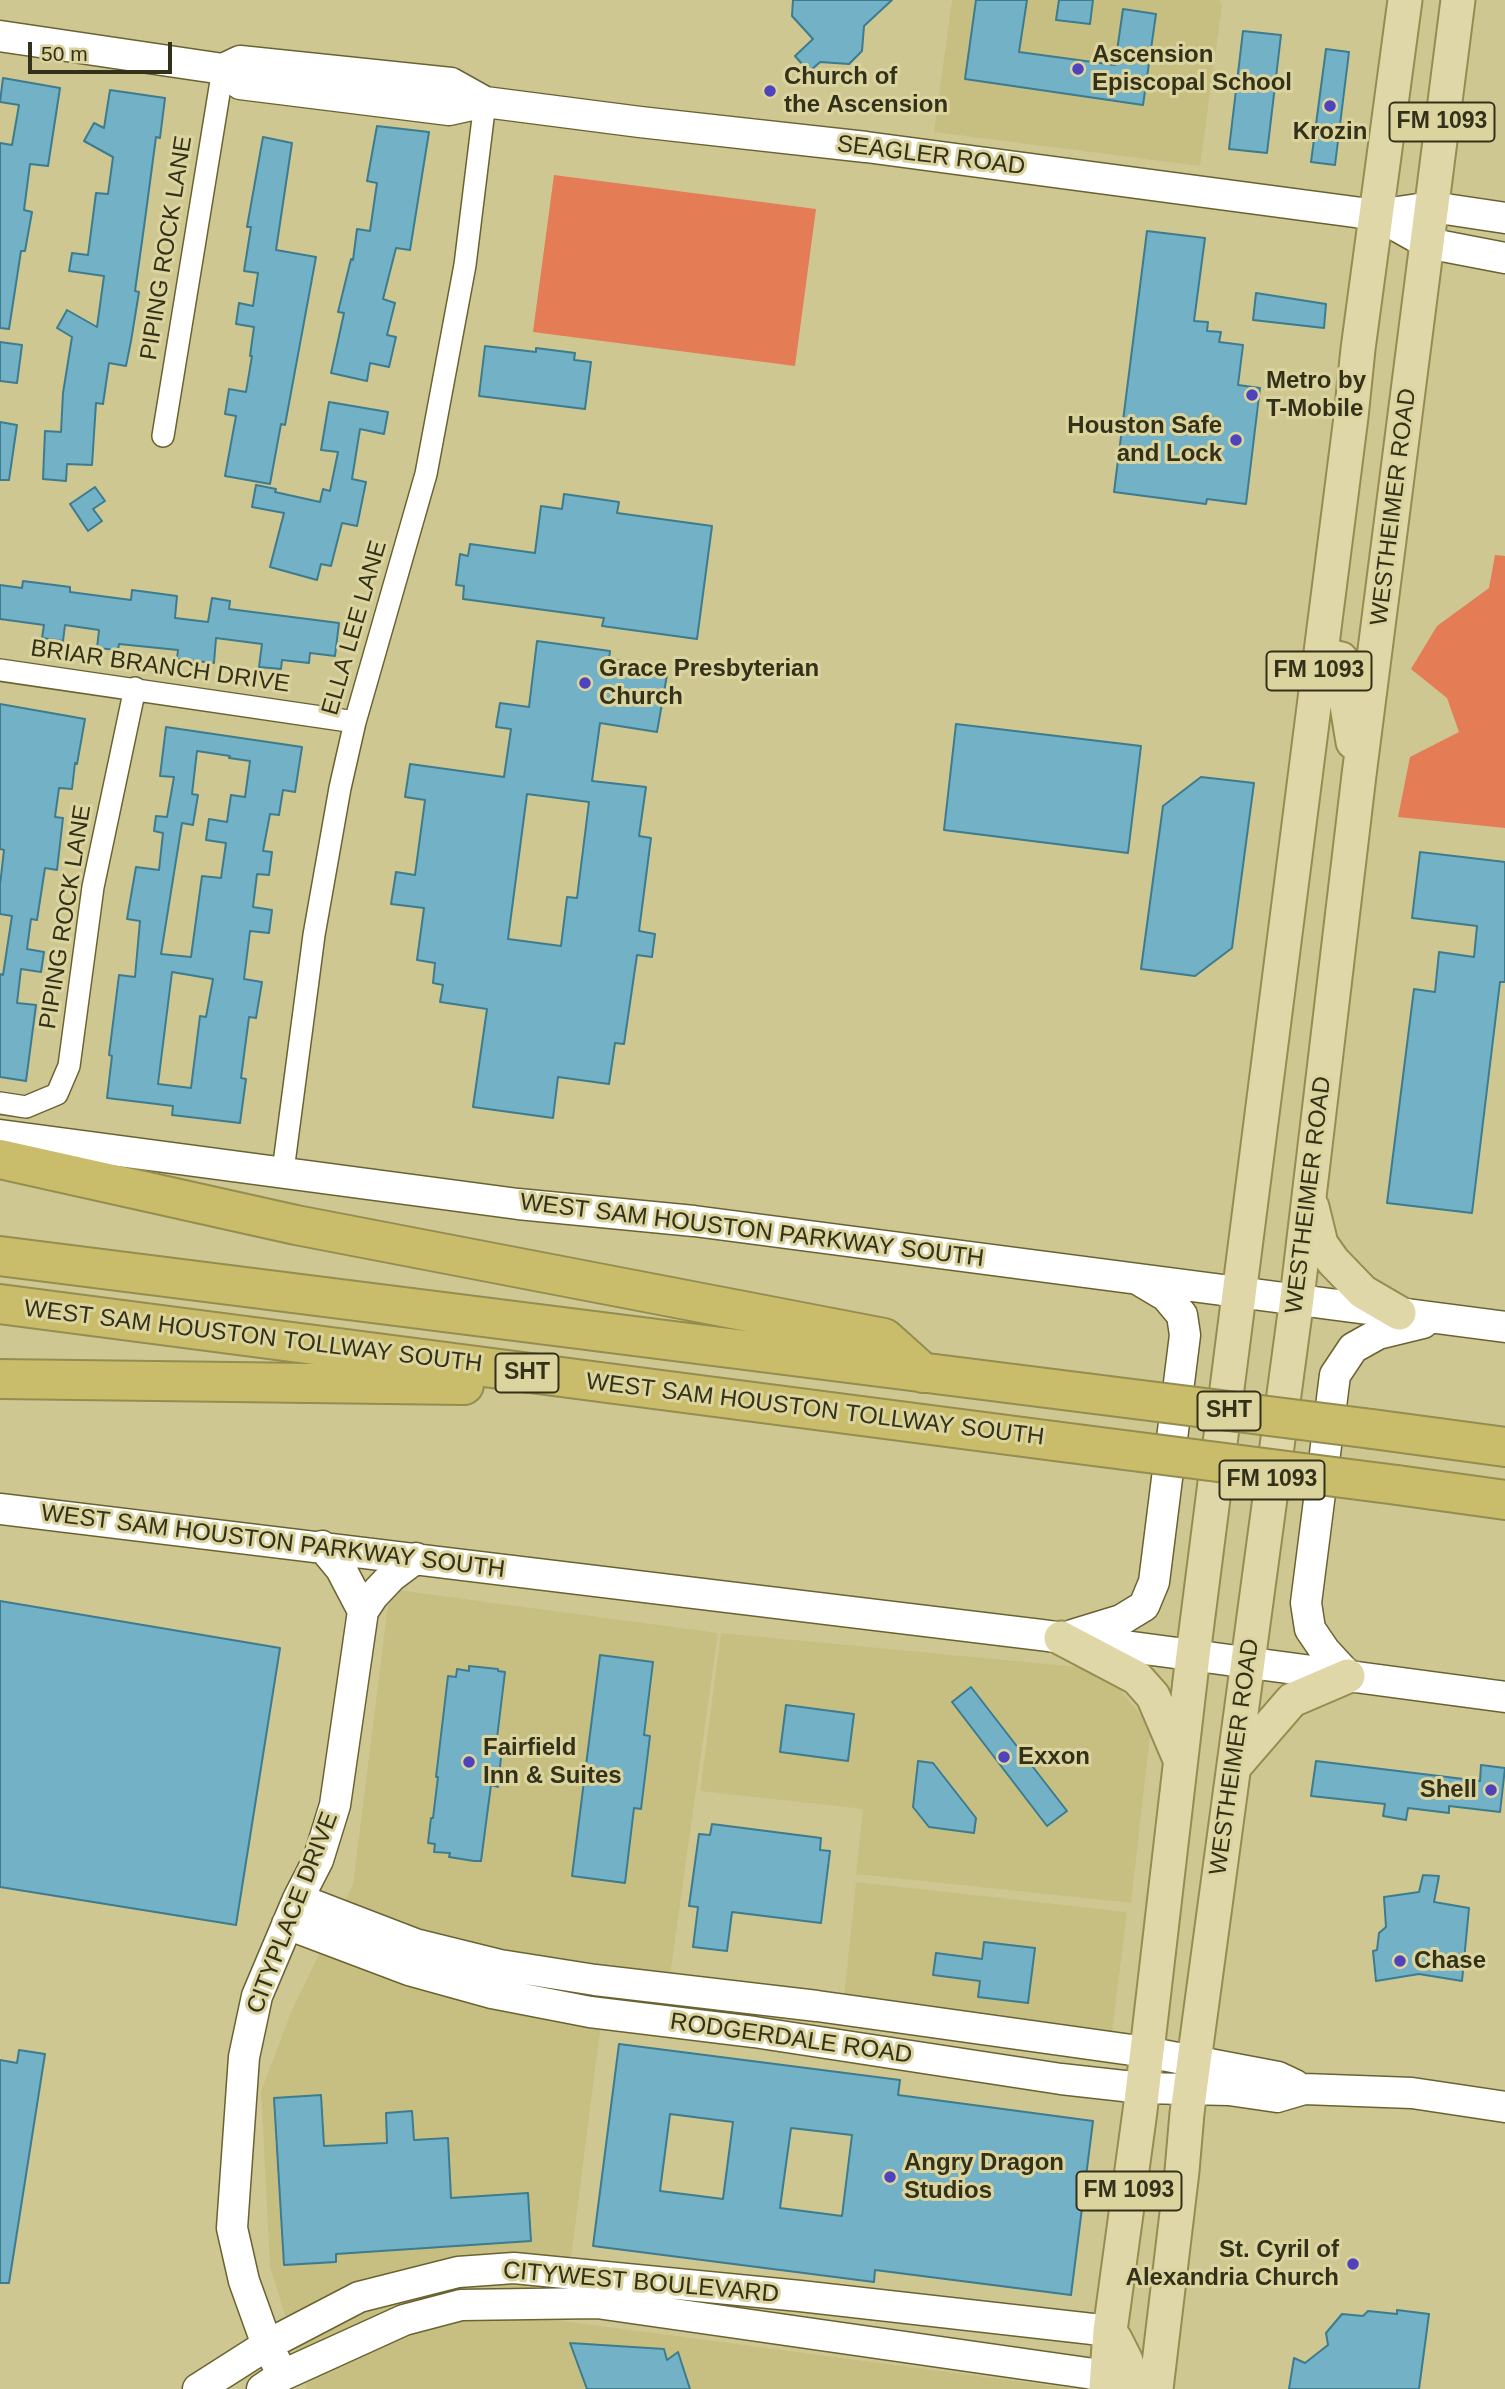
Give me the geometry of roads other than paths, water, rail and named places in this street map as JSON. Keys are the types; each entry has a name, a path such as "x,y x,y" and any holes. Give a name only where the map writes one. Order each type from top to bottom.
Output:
{"highway":[{"path":"0,1159 308,1228 884,1338 923,1373"},
{"name":"WEST SAM HOUSTON TOLLWAY SOUTH","path":"0,1256 1505,1447"},
{"name":"WEST SAM HOUSTON TOLLWAY SOUTH","path":"0,1304 1505,1500"},
{"path":"0,1379 641,1387"}],"main road":[{"name":"FM 1093","path":"1110,2331 1238,1291 1405,0"},
{"name":"WESTHEIMER ROAD","path":"1156,2389 1192,2075 1297,1298 1359,775 1458,0"},
{"path":"1321,654 1341,659 1345,664 1345,693 1359,775"},
{"path":"1309,1194 1321,1244 1333,1261 1363,1292 1399,1313"},
{"path":"1061,1638 1137,1678 1153,1696 1181,1760"},
{"path":"1234,1767 1293,1700 1348,1676"},
{"path":"1110,2331 1130,2374 1115,2385"}],"street":[{"name":"SEAGLER ROAD","path":"0,36 223,69 240,61 451,83 485,102 866,147 1377,215 1432,207 1505,218"},
{"name":"PIPING ROCK LANE","path":"163,436 223,69"},
{"name":"ELLA LEE LANE","path":"283,1171 314,935 340,788 355,722 426,474 466,265 485,102"},
{"name":"SEAGLER ROAD","path":"1377,215 1427,243 1505,258"},
{"name":"BRIAR BRANCH DRIVE","path":"0,670 355,722"},
{"name":"PIPING ROCK LANE","path":"0,1103 26,1107 58,1094 69,1066 93,887 135,688"},
{"name":"WEST SAM HOUSTON PARKWAY SOUTH","path":"0,1135 518,1204 694,1221 1505,1327"},
{"path":"1061,1638 1121,1620 1144,1606 1154,1582 1185,1335 1182,1315 1166,1296 1137,1278"},
{"path":"1348,1676 1325,1651 1310,1629 1307,1603 1335,1375 1353,1348 1378,1334 1441,1319"},
{"name":"WEST SAM HOUSTON PARKWAY SOUTH","path":"0,1509 323,1546 1061,1638 1505,1697"},
{"path":"323,1546 341,1569 363,1611 392,1576 416,1558"},
{"name":"CITYPLACE DRIVE","path":"273,2382 267,2345 244,2281 232,2228 244,2057 257,1996 318,1860 335,1805 363,1611"},
{"name":"RODGERDALE ROAD","path":"293,1912 500,1965 595,1980 855,2011 1146,2052 1229,2090 1277,2097 1304,2089 1415,2093 1505,2107"},
{"name":"RODGERDALE ROAD","path":"293,1912 409,1970 492,1993 590,2012 849,2046 1061,2079 1142,2088 1192,2075"},
{"path":"590,2012 595,1980"},
{"path":"849,2046 855,2011"},
{"name":"CITYWEST BOULEVARD","path":"198,2389 267,2345 359,2297 458,2272 514,2268 774,2293 1110,2331"},
{"name":"CITYWEST BOULEVARD","path":"273,2382 404,2320 461,2305 597,2303 1115,2385"}],"place":[{"name":"Ascension Episcopal School","path":"1078,69"},
{"name":"Church of the Ascension","path":"770,91"},
{"name":"Krozin","path":"1330,106"},
{"name":"Metro by T-Mobile","path":"1252,395"},
{"name":"Houston Safe and Lock","path":"1236,440"},
{"name":"Grace Presbyterian Church","path":"585,683"},
{"name":"Exxon","path":"1004,1757"},
{"name":"Fairfield Inn & Suites","path":"469,1762"},
{"name":"Shell","path":"1491,1790"},
{"name":"Chase","path":"1400,1961"},
{"name":"Angry Dragon Studios","path":"890,2177"},
{"name":"St. Cyril of Alexandria Church","path":"1353,2264"}]}
